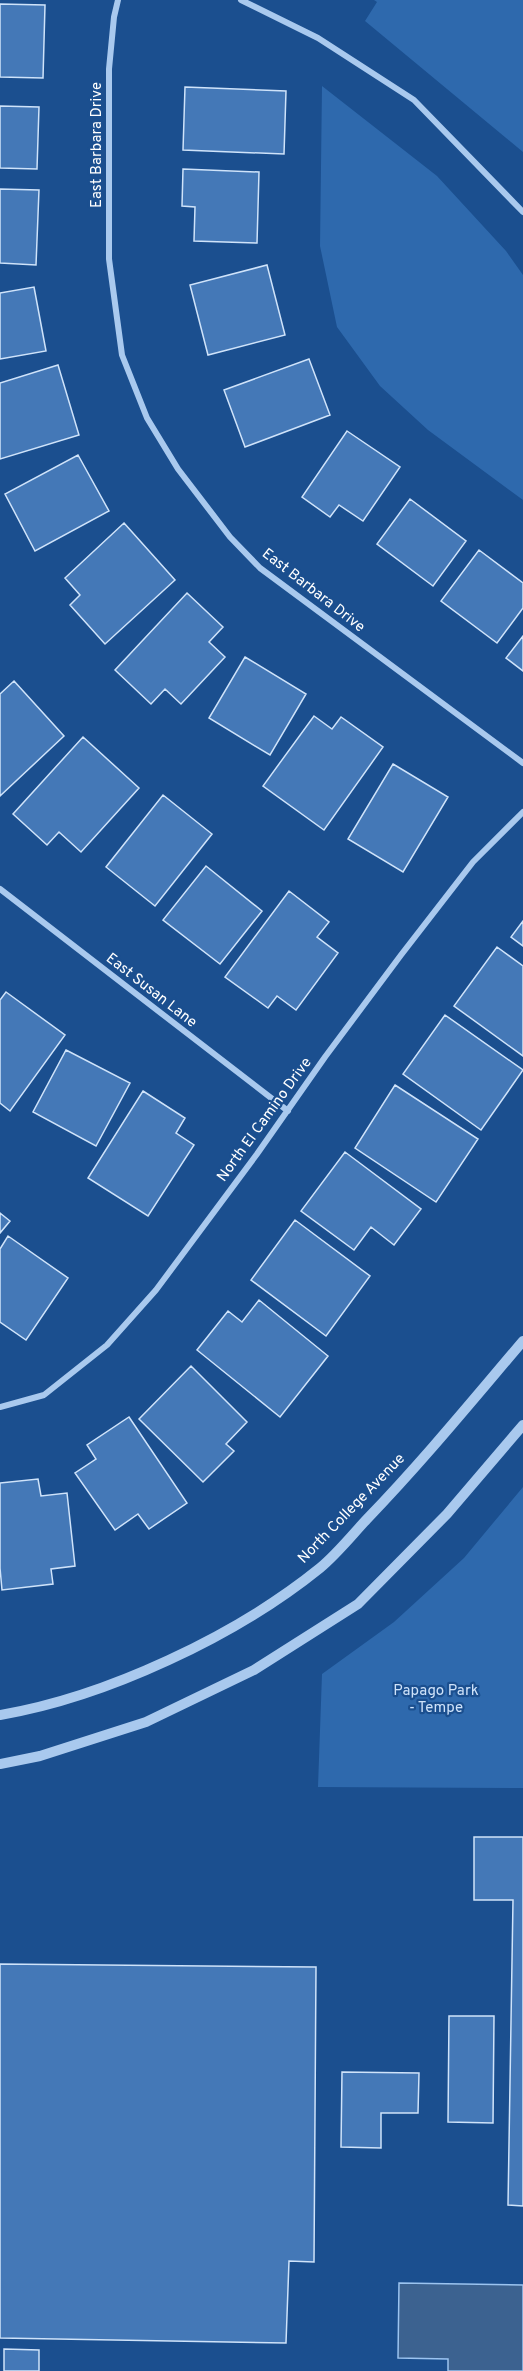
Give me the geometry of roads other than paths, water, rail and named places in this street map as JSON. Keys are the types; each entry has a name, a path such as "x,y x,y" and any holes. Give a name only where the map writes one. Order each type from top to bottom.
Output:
{"street":[{"name":"East Barbara Drive","path":"118,0 114,17 110,69 109,260 122,355 147,418 178,469 230,537 260,568 523,764"},
{"path":"241,0 318,38 414,100 523,212"},
{"name":"North El Camino Drive","path":"0,1407 44,1395 107,1345 156,1290 373,992 473,862 523,812"},
{"name":"East Susan Lane","path":"0,889 288,1111"},
{"name":"North College Avenue","path":"0,1715 29,1710 131,1677 232,1629 320,1568 400,1485 523,1341"},
{"path":"0,1764 40,1756 146,1722 254,1670 358,1604 447,1514 523,1425"}],"park label":[{"name":"Papago Park - Tempe","path":"436,1700"}]}
